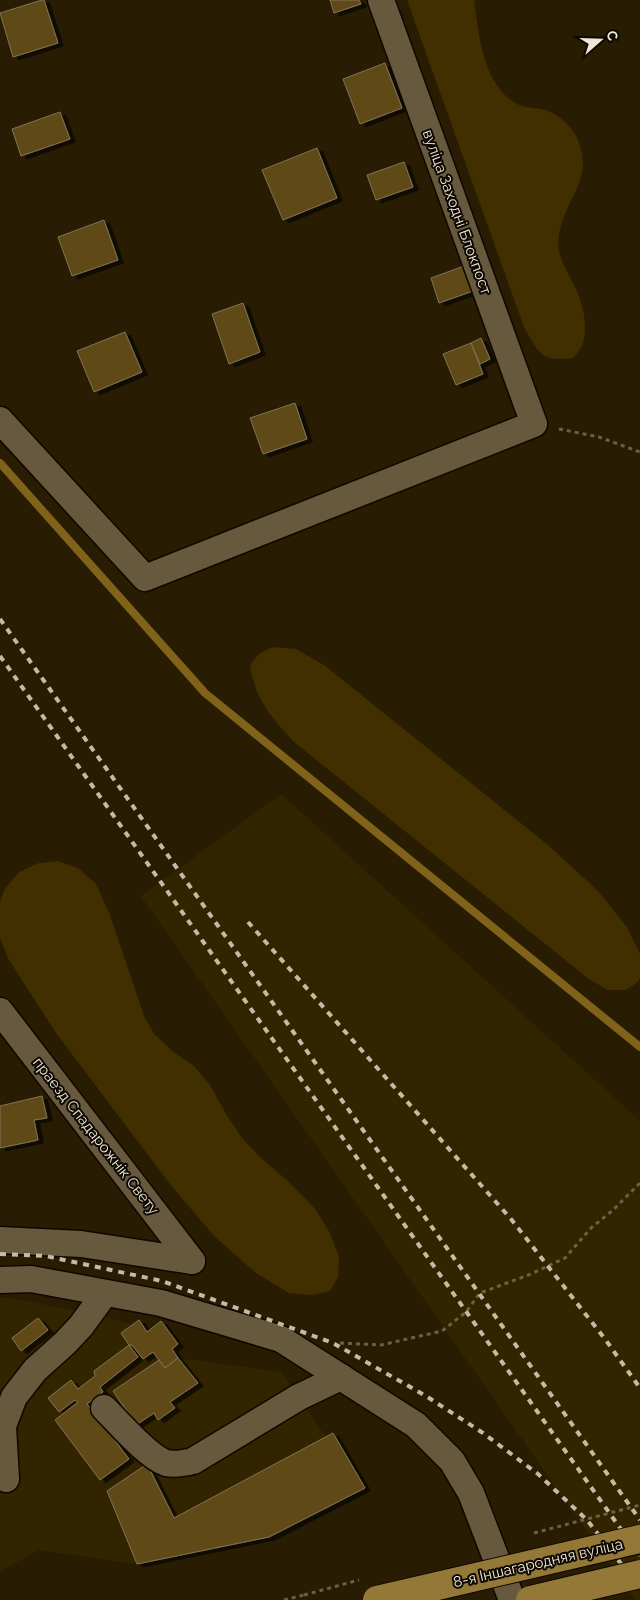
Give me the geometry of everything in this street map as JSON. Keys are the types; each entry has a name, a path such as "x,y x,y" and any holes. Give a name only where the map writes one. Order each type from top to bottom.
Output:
{"main road":[{"name":"8-я Іншагародняя вуліца","path":"377,1600 640,1539"},
{"path":"530,1600 640,1574"}],"street":[{"name":"вуліца Заходні Блокпост","path":"381,0 534,424"},
{"path":"0,420 145,578 534,424"},
{"name":"праезд Спадарожнік Свету","path":"0,1011 192,1261 81,1244 0,1240"},
{"path":"0,1280 31,1279 161,1304 281,1339 416,1425 452,1461 471,1493 512,1600"},
{"path":"6,1479 3,1426 14,1397 35,1370 66,1343 81,1326 105,1293"},
{"path":"104,1408 156,1459 168,1463 182,1464 193,1461 299,1397 341,1377"}],"path":[{"path":"534,424 599,437 640,452"},
{"path":"333,1343 381,1345 442,1331 466,1312 480,1293 531,1274 565,1258 591,1228 613,1210 640,1183"},
{"path":"284,1600 304,1595"}],"shaded area":[{"path":"407,0 474,0 480,42 495,83 515,103 525,107 541,109 558,116 568,124 578,140 582,154 583,167 581,178 562,222 558,242 562,262 583,308 585,323 584,339 581,348 573,358 554,358 542,354 524,327"},
{"path":"272,647 296,649 324,665 548,845 598,891 626,926 640,954 640,978 638,982 626,990 608,990 589,979 294,742 265,707 252,677 250,665 259,654"},
{"path":"281,794 640,1121 640,1600 635,1600 141,896"},
{"path":"57,861 78,868 96,884 110,915 144,1016 155,1035 175,1053 194,1066 210,1085 242,1138 315,1209 330,1233 339,1257 338,1277 330,1291 312,1295 289,1293 256,1273 214,1236 170,1184 56,1033 9,960 0,938 0,902 4,890 19,872 39,863"},
{"path":"0,1298 9,1298 105,1316 133,1325 139,1320 147,1332 161,1321 178,1344 172,1349 178,1358 281,1372 326,1437 333,1433 365,1488 269,1537 137,1564 39,1550 0,1571"}],"building":[{"path":"44,0 58,43 13,57 0,13"},
{"path":"330,0 359,0 361,4 334,13"},
{"path":"385,63 402,108 360,124 343,79"},
{"path":"60,112 70,139 21,156 12,129"},
{"path":"317,148 337,198 283,220 262,170"},
{"path":"404,162 413,187 376,200 367,175"},
{"path":"104,220 118,260 72,276 58,237"},
{"path":"464,266 473,291 439,303 431,278"},
{"path":"243,303 260,352 229,364 212,314"},
{"path":"125,332 142,372 94,392 77,351"},
{"path":"481,338 490,359 480,364 471,343"},
{"path":"471,343 483,374 456,385 443,354"},
{"path":"295,403 307,439 263,454 250,418"},
{"path":"42,1096 47,1118 34,1120 38,1140 0,1148 0,1106"},
{"path":"38,1318 48,1330 21,1351 12,1338"},
{"path":"139,1320 147,1332 161,1321 178,1344 172,1349 178,1358 165,1368 153,1352 143,1359 132,1345 129,1345 121,1333"},
{"path":"129,1345 138,1357 100,1387 103,1392 87,1404 129,1459 100,1480 55,1420 78,1402 75,1400 59,1412 48,1398 71,1380 78,1389 95,1376 94,1371"},
{"path":"178,1358 198,1383 170,1402 175,1408 158,1420 154,1413 136,1425 113,1391 159,1360 165,1368"},
{"path":"333,1433 365,1488 269,1537 137,1564 107,1491 147,1464 174,1518"}],"waterway":[{"path":"0,463 205,693 640,1047"}],"railway":[{"path":"0,619 640,1520"},
{"path":"0,656 640,1556"},
{"path":"248,922 511,1219 605,1339 640,1388"},
{"path":"0,1254 46,1256 162,1281 333,1343 426,1396 483,1433 538,1474 587,1520 640,1588"}]}
